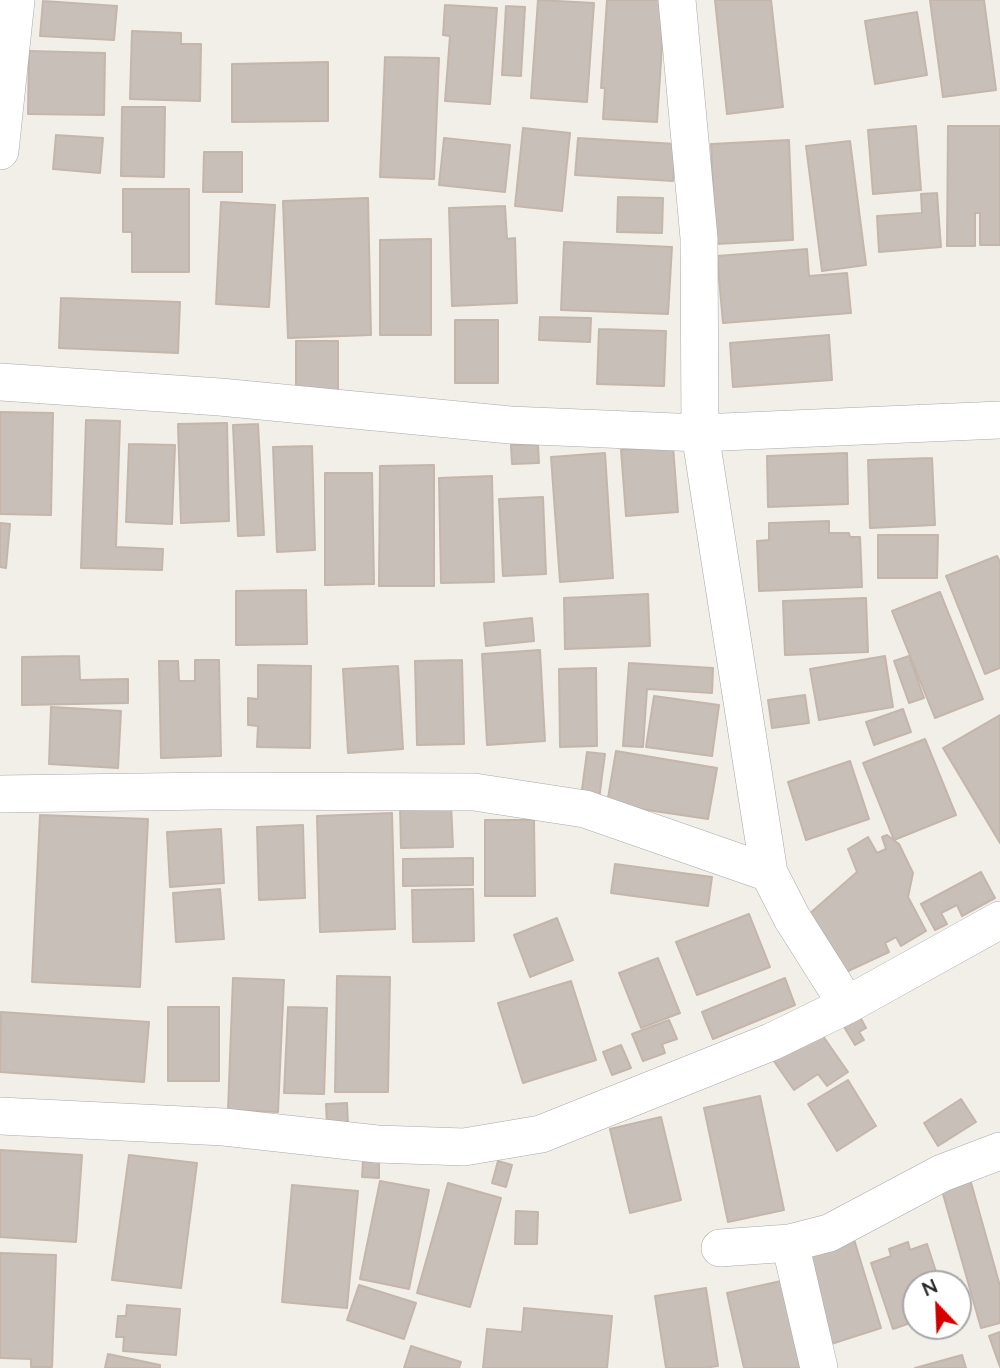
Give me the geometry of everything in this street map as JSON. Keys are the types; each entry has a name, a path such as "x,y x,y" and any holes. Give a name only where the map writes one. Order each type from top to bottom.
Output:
{"street":[{"path":"0,151 3,88 16,0"},
{"path":"677,0 699,238 700,433 769,873 792,918 847,1005"},
{"path":"0,382 220,397 510,425 700,433 998,430"},
{"path":"0,794 211,791 474,792 585,809 769,873"},
{"path":"0,1116 224,1127 377,1143 464,1147 541,1134 771,1042 847,1005 1000,920"},
{"path":"720,1248 790,1243 829,1233 942,1173 1000,1151"},
{"path":"790,1243 819,1368"}],"building":[{"path":"538,0 594,3 587,102 531,98"},
{"path":"607,0 665,0 657,122 603,119 605,88 601,88"},
{"path":"715,0 771,0 783,107 727,114"},
{"path":"930,0 984,0 996,90 943,97"},
{"path":"43,1 117,6 114,40 40,36"},
{"path":"445,5 497,8 490,104 445,101 450,36 443,35"},
{"path":"506,6 525,7 521,76 502,75"},
{"path":"917,12 927,75 875,84 865,21"},
{"path":"132,31 181,33 181,44 201,44 200,101 130,99"},
{"path":"29,51 105,53 104,115 28,114"},
{"path":"385,57 439,58 434,179 380,177"},
{"path":"328,62 328,121 232,122 232,64"},
{"path":"122,107 165,107 164,177 121,176"},
{"path":"916,126 921,190 873,194 868,130"},
{"path":"948,126 1000,126 1000,245 980,245 980,213 975,213 975,246 947,246"},
{"path":"523,128 570,133 562,211 515,206"},
{"path":"56,135 103,138 100,173 53,169"},
{"path":"444,138 510,145 505,192 439,185"},
{"path":"578,138 676,144 673,181 575,175"},
{"path":"789,140 793,240 716,244 711,144"},
{"path":"850,141 866,265 822,271 806,146"},
{"path":"204,152 242,152 242,192 203,192"},
{"path":"123,189 189,189 189,272 132,272 132,232 123,232"},
{"path":"937,193 941,247 879,252 877,216 922,213 921,194"},
{"path":"618,197 663,198 662,233 617,232"},
{"path":"368,198 371,335 288,338 283,201"},
{"path":"221,202 275,205 269,307 216,304"},
{"path":"505,206 507,239 515,238 517,303 452,306 449,208"},
{"path":"431,239 431,335 380,335 380,240"},
{"path":"564,242 672,247 668,314 561,310"},
{"path":"807,249 809,276 847,273 851,313 723,323 717,256"},
{"path":"61,298 180,302 178,353 59,348"},
{"path":"540,317 591,318 590,342 539,340"},
{"path":"455,320 498,320 498,383 455,383"},
{"path":"599,329 666,331 664,386 597,384"},
{"path":"829,335 832,380 733,387 730,343"},
{"path":"296,341 338,341 338,394 296,394"},
{"path":"0,412 53,413 51,515 0,514"},
{"path":"86,420 120,421 116,547 163,549 162,570 81,568"},
{"path":"227,423 229,521 181,523 178,424"},
{"path":"258,424 264,535 238,536 233,425"},
{"path":"129,444 175,445 172,524 126,522"},
{"path":"511,445 538,445 539,463 512,464"},
{"path":"312,446 315,550 277,552 273,447"},
{"path":"673,446 678,512 626,516 621,450"},
{"path":"605,453 613,578 560,582 551,457"},
{"path":"847,453 848,504 768,507 767,456"},
{"path":"932,458 935,525 870,528 868,460"},
{"path":"434,465 434,586 379,586 380,466"},
{"path":"325,473 372,473 374,584 325,585"},
{"path":"492,476 494,582 441,583 439,478"},
{"path":"543,497 546,574 503,576 499,499"},
{"path":"829,521 829,533 849,533 850,537 860,537 862,587 759,591 757,541 769,540 769,523"},
{"path":"0,523 10,524 6,568 0,567"},
{"path":"878,535 938,535 937,578 878,578"},
{"path":"997,556 1000,562 1000,668 985,674 946,576"},
{"path":"306,590 307,644 236,645 236,591"},
{"path":"940,592 983,699 935,718 892,611"},
{"path":"648,594 650,646 565,649 564,598"},
{"path":"866,598 868,652 785,655 783,601"},
{"path":"532,618 534,641 486,646 484,623"},
{"path":"540,650 545,741 487,745 482,654"},
{"path":"79,656 80,680 128,679 128,703 22,705 22,657"},
{"path":"885,656 893,707 819,720 810,669"},
{"path":"909,656 924,698 909,703 894,661"},
{"path":"195,660 219,660 221,756 161,758 159,661 178,661 179,681 195,681"},
{"path":"462,660 464,744 417,745 415,661"},
{"path":"629,663 713,668 712,693 647,689 643,747 623,746"},
{"path":"258,665 311,666 310,748 257,747 258,726 248,725 248,698 258,699"},
{"path":"398,666 403,749 348,753 343,669"},
{"path":"596,668 597,746 560,747 559,669"},
{"path":"805,695 809,723 772,728 768,700"},
{"path":"654,696 719,705 712,756 646,747"},
{"path":"51,707 121,711 118,768 49,764"},
{"path":"903,709 911,732 874,745 866,722"},
{"path":"1000,715 1000,843 943,748"},
{"path":"925,739 956,815 894,840 863,763"},
{"path":"616,751 717,768 708,819 607,804"},
{"path":"587,752 605,754 599,799 581,797"},
{"path":"850,761 869,819 806,840 788,782"},
{"path":"451,804 453,847 401,848 400,806"},
{"path":"392,813 395,929 320,932 317,816"},
{"path":"40,815 148,819 140,987 32,982"},
{"path":"485,820 534,820 535,896 485,896"},
{"path":"303,825 305,898 259,900 257,827"},
{"path":"221,829 224,883 170,887 167,832"},
{"path":"887,835 899,844 913,873 908,897 926,931 901,946 896,937 885,943 889,952 846,972 808,915 857,872 848,849 868,837 877,853 886,849 882,837"},
{"path":"473,858 473,885 403,886 403,859"},
{"path":"615,864 712,877 708,906 611,893"},
{"path":"981,872 995,898 962,916 957,905 941,913 947,924 935,930 921,904"},
{"path":"220,889 224,939 176,942 173,893"},
{"path":"473,889 474,941 413,942 412,890"},
{"path":"749,914 770,967 697,995 676,942"},
{"path":"557,918 573,960 530,977 514,935"},
{"path":"658,958 680,1013 641,1028 619,973"},
{"path":"337,976 390,977 388,1092 335,1092"},
{"path":"233,978 284,980 278,1112 228,1110"},
{"path":"785,978 795,1005 713,1039 702,1012"},
{"path":"571,981 596,1060 523,1083 498,1003"},
{"path":"168,1007 219,1007 219,1081 168,1081"},
{"path":"288,1007 327,1008 324,1094 284,1093"},
{"path":"1,1012 149,1022 144,1082 0,1072"},
{"path":"859,1015 866,1028 859,1032 864,1040 855,1045 843,1025"},
{"path":"669,1020 677,1039 662,1044 665,1053 643,1061 632,1034"},
{"path":"816,1026 848,1072 827,1086 818,1074 794,1090 771,1057"},
{"path":"621,1045 631,1068 612,1075 603,1052"},
{"path":"848,1080 876,1126 837,1151 808,1104"},
{"path":"760,1096 784,1210 728,1222 704,1108"},
{"path":"961,1099 976,1122 938,1146 924,1123"},
{"path":"347,1103 348,1125 327,1126 326,1104"},
{"path":"661,1117 681,1200 630,1213 610,1129"},
{"path":"0,1150 82,1155 76,1242 0,1237"},
{"path":"129,1155 197,1163 181,1288 112,1280"},
{"path":"363,1161 379,1162 379,1178 362,1177"},
{"path":"498,1161 512,1165 506,1187 492,1183"},
{"path":"970,1179 1000,1286 1000,1323 981,1328 972,1296 972,1270 965,1270 941,1187"},
{"path":"380,1181 429,1190 409,1289 360,1279"},
{"path":"448,1183 501,1198 470,1307 417,1293"},
{"path":"292,1185 358,1191 347,1308 282,1302"},
{"path":"516,1211 538,1212 537,1244 515,1244"},
{"path":"853,1236 881,1328 828,1345 800,1253"},
{"path":"908,1242 910,1250 927,1244 935,1270 902,1270 902,1326 893,1329 871,1263 891,1256 889,1249"},
{"path":"0,1253 56,1255 52,1367 31,1367 31,1359 0,1358"},
{"path":"781,1281 801,1368 744,1368 727,1293"},
{"path":"359,1285 416,1303 404,1339 347,1320"},
{"path":"706,1288 718,1366 666,1368 655,1296"},
{"path":"127,1305 180,1309 176,1355 123,1351 124,1337 116,1337 118,1316 126,1316"},
{"path":"524,1308 612,1316 607,1368 483,1368 487,1329 522,1332"},
{"path":"1000,1332 1000,1367 989,1336"},
{"path":"411,1346 461,1362 459,1368 404,1368"},
{"path":"108,1354 160,1365 160,1368 105,1368"},
{"path":"962,1355 966,1368 915,1368"}]}
